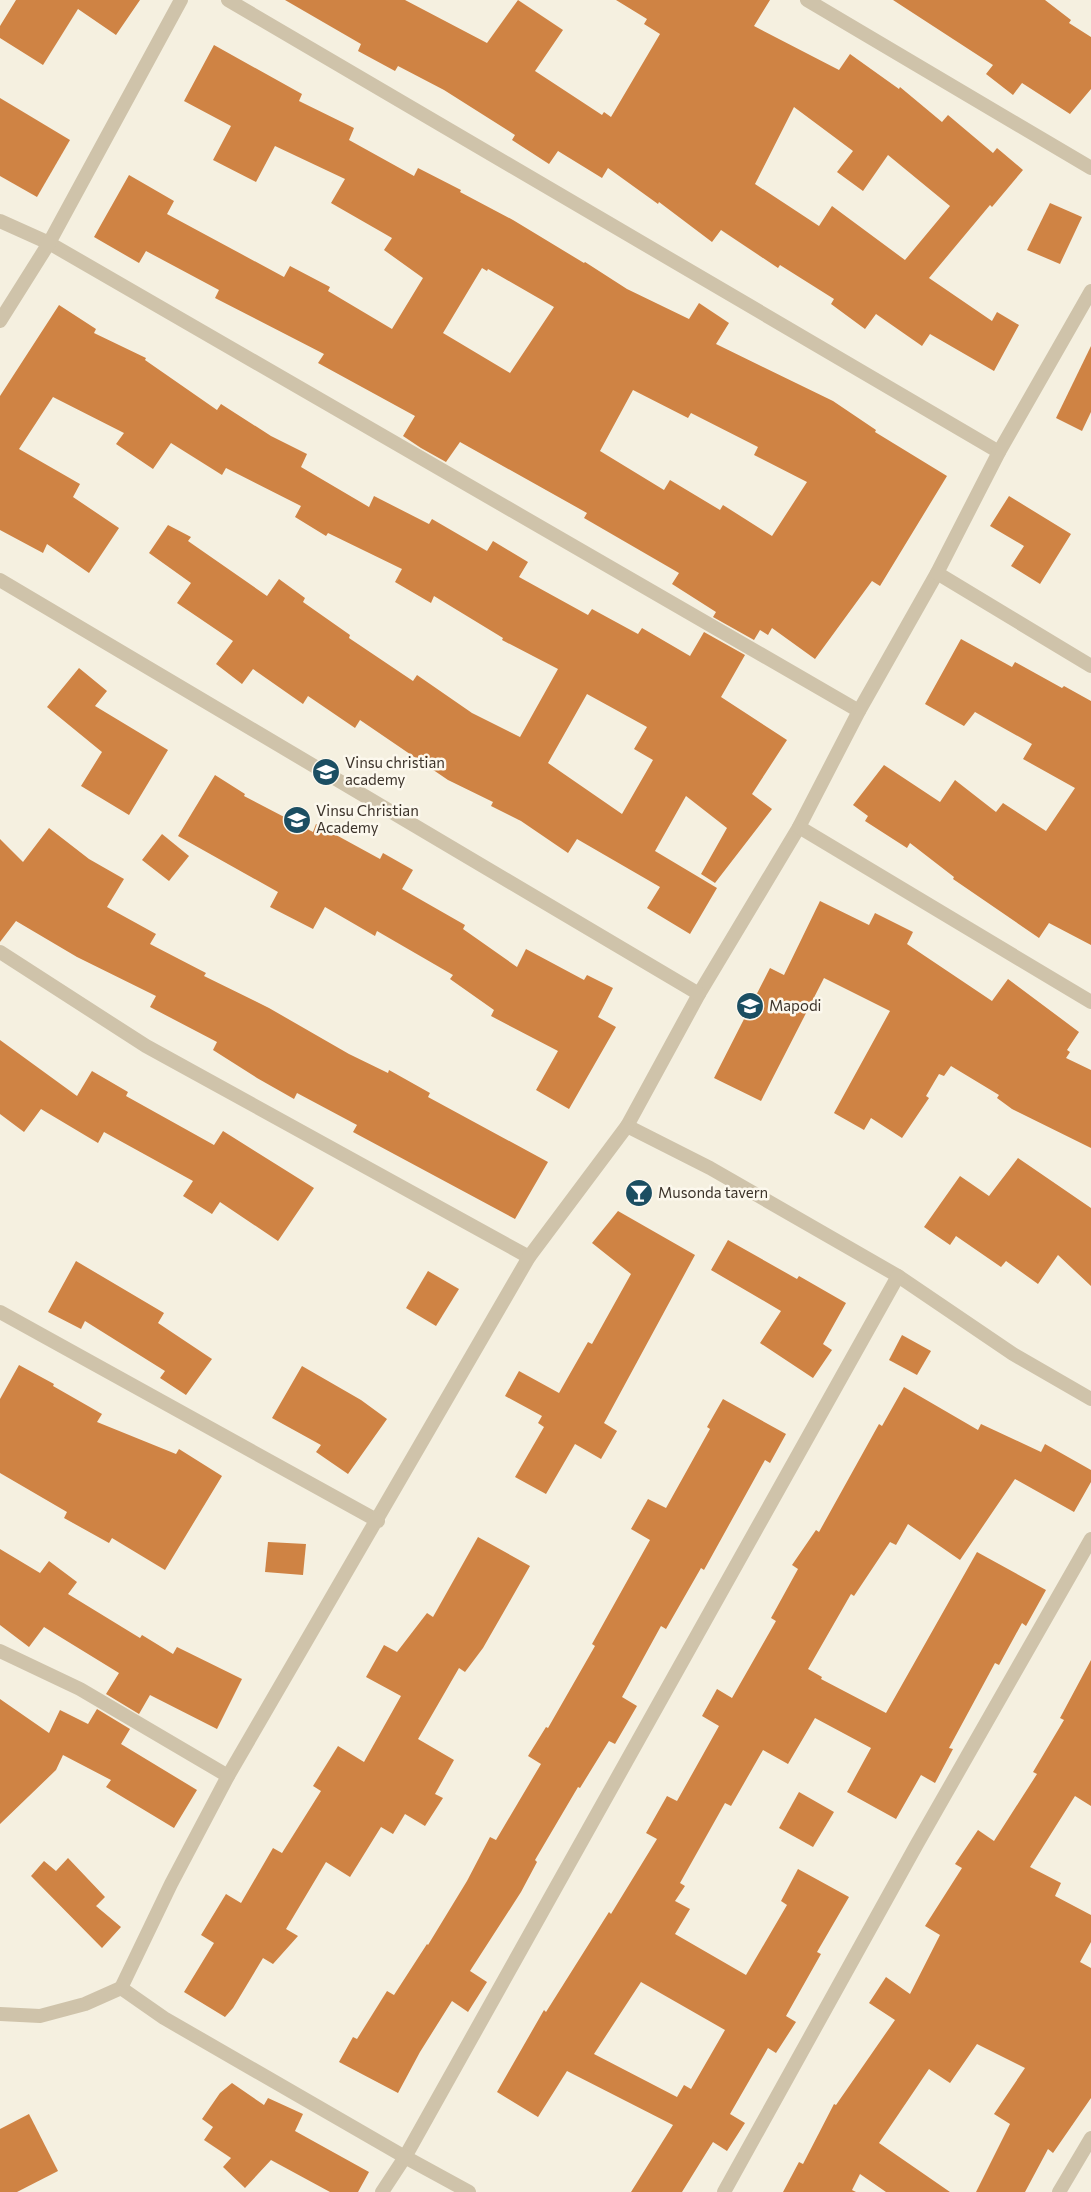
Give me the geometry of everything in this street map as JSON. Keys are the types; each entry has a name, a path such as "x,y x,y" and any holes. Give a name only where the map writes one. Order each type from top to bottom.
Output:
{"street":[{"path":"0,320 49,243 181,0"},
{"path":"228,0 999,452"},
{"path":"807,0 1091,168"},
{"path":"0,221 49,243 859,711"},
{"path":"0,2014 40,2016 85,2004 121,1988 171,1884 228,1776 378,1521 529,1257 627,1126 699,994 799,827 859,711 937,573 999,452 1086,309 1091,291"},
{"path":"937,573 1091,666"},
{"path":"0,580 699,994"},
{"path":"799,827 1091,1002"},
{"path":"0,952 146,1046 529,1257"},
{"path":"627,1126 710,1168 898,1276 1013,1354 1091,1399"},
{"path":"382,2192 405,2157 898,1276"},
{"path":"0,1312 378,1521"},
{"path":"724,2192 917,1844 1091,1538"},
{"path":"0,1651 80,1689 228,1776"},
{"path":"121,1988 164,2018 469,2192"},
{"path":"1059,2192 1091,2138"}],"building":[{"path":"16,0 140,0 116,35 78,9 43,65 0,38 0,26"},
{"path":"285,0 405,0 487,43 518,0 563,30 535,71 602,115 604,112 611,117 660,34 644,24 647,19 616,0 770,0 754,26 839,70 850,54 899,89 900,87 942,122 948,115 993,153 997,148 1023,170 992,207 990,205 929,278 992,321 997,312 1019,325 994,371 930,334 922,346 876,314 865,329 831,304 834,299 780,265 778,268 721,230 712,242 659,202 658,204 608,168 602,178 558,151 549,164 512,140 515,135 444,90 398,66 395,71 358,51 361,44","holes":["794,107 853,151 837,172 863,191 888,155 950,206 905,260 832,206 819,226 755,184"]},
{"path":"893,0 1045,0 1071,20 1069,23 1091,37 1091,89 1070,114 1022,83 1013,95 986,74 993,65"},
{"path":"214,45 302,94 299,101 354,128 349,140 414,176 418,168 461,190 460,192 513,220 627,289 689,319 699,303 729,323 716,344 833,401 876,430 875,432 947,476 880,586 872,581 815,659 772,628 768,635 760,630 754,640 713,617 716,612 672,584 679,573 584,518 587,513 460,442 446,462 403,436 415,416 318,363 324,354 215,298 219,290 146,251 139,263 94,237 129,175 174,201 167,214 284,277 290,266 330,287 328,291 392,329 423,278 384,250 392,238 331,203 345,179 275,146 256,182 213,160 231,126 184,101","holes":["482,268 487,271 488,269 554,307 510,373 443,333","633,390 688,418 691,413 758,447 754,455 807,482 772,536 723,505 720,510 670,480 664,490 600,451"]},
{"path":"0,98 70,140 37,197 0,176"},
{"path":"1050,203 1082,217 1060,264 1027,250"},
{"path":"59,305 96,329 94,333 146,358 145,360 217,410 221,404 271,436 307,454 301,467 369,507 374,496 429,524 432,519 487,551 493,541 528,562 519,577 588,615 592,609 638,634 642,628 690,656 704,632 745,655 721,697 787,740 752,794 772,809 715,883 701,874 727,828 686,796 655,851 717,888 690,934 647,908 660,887 577,839 568,853 521,821 491,806 493,802 448,780 360,720 355,728 308,696 303,704 253,669 242,684 216,664 233,641 177,603 191,583 149,553 168,525 191,537 188,541 267,596 279,579 305,598 303,602 350,635 349,638 413,681 417,675 472,713 520,737 558,669 502,640 503,638 434,596 431,603 395,582 402,569 328,533 326,536 295,517 301,506 226,468 222,475 171,443 153,469 116,444 124,433 53,397 19,449 80,484 73,497 119,528 89,573 47,544 43,553 0,530 0,396","holes":["587,694 647,727 634,749 653,760 622,814 548,763"]},
{"path":"1091,346 1091,412 1082,431 1056,418"},
{"path":"1009,496 1071,534 1040,584 1011,566 1024,546 990,526"},
{"path":"961,639 1012,667 1015,662 1062,688 1064,686 1091,701 1091,945 1049,923 1039,938 953,879 954,877 910,843 907,848 865,821 868,816 853,805 884,765 940,802 955,780 996,812 1003,803 1046,831 1075,788 1023,759 1032,744 975,712 964,726 925,704"},
{"path":"79,668 107,691 95,706 168,750 129,815 81,786 102,752 47,707"},
{"path":"215,775 245,794 244,796 313,832 316,824 380,859 383,853 413,870 402,889 465,925 463,929 517,967 526,949 584,980 587,975 613,988 598,1017 616,1027 569,1109 536,1090 558,1051 491,1016 494,1010 450,979 453,975 377,931 375,936 325,907 313,929 270,907 278,892 178,836"},
{"path":"49,828 89,859 124,879 107,907 156,934 150,944 206,973 204,976 269,1008 349,1054 388,1073 389,1070 430,1093 428,1097 548,1162 515,1219 353,1132 357,1125 297,1093 294,1099 257,1078 213,1050 217,1042 150,1007 156,996 77,957 16,921 0,942 0,839 23,862"},
{"path":"162,834 189,856 169,881 142,860"},
{"path":"820,901 869,925 875,913 913,932 907,944 992,1001 1008,979 1079,1032 1067,1050 1070,1052 1066,1058 1091,1070 1091,1148 1012,1109 997,1098 999,1095 951,1066 944,1076 939,1074 926,1096 929,1098 902,1138 871,1118 864,1130 834,1113 890,1011 824,978 761,1101 714,1078 770,968 784,975"},
{"path":"0,1040 77,1096 92,1071 128,1092 126,1096 214,1145 223,1131 314,1188 278,1241 220,1202 212,1214 183,1196 193,1181 104,1132 98,1143 41,1109 24,1132 0,1114"},
{"path":"1018,1158 1091,1208 1091,1286 1058,1255 1038,1284 1006,1261 1001,1267 956,1236 950,1245 924,1227 960,1176 989,1196"},
{"path":"618,1211 695,1255 604,1423 617,1431 601,1459 575,1444 546,1494 515,1477 544,1427 538,1423 542,1416 505,1396 519,1371 559,1393 588,1342 592,1344 631,1274 592,1243"},
{"path":"728,1240 797,1279 799,1276 846,1303 823,1344 832,1350 813,1378 760,1343 781,1311 711,1270"},
{"path":"76,1261 164,1313 158,1323 212,1359 186,1395 160,1378 165,1371 85,1321 81,1329 48,1312"},
{"path":"428,1271 459,1289 436,1326 406,1308"},
{"path":"902,1335 931,1351 917,1375 889,1360"},
{"path":"19,1365 102,1414 97,1422 176,1454 179,1449 222,1476 165,1570 112,1538 109,1543 64,1518 67,1512 0,1473 0,1399"},
{"path":"302,1366 361,1400 387,1419 348,1474 316,1452 321,1445 272,1418"},
{"path":"904,1387 978,1430 981,1424 1041,1452 1045,1444 1091,1470 1091,1482 1074,1512 1015,1479 960,1560 908,1524 896,1545 890,1542 854,1596 851,1594 808,1669 822,1677 821,1679 886,1713 977,1552 1046,1590 1026,1626 1022,1623 999,1665 995,1663 949,1748 953,1749 935,1783 921,1775 896,1819 847,1792 871,1748 815,1718 788,1764 763,1750 731,1806 725,1803 680,1883 685,1886 675,1901 690,1909 675,1934 746,1975 787,1905 781,1901 798,1869 849,1897 817,1952 821,1954 786,2016 796,2022 776,2053 768,2048 730,2114 745,2123 727,2151 713,2142 682,2192 631,2192 673,2125 567,2071 538,2117 497,2092 544,2010 546,2012 609,1912 611,1914 657,1839 646,1833 667,1796 677,1801 719,1726 702,1716 717,1689 732,1698 776,1621 771,1618 798,1569 792,1565 816,1530 819,1532 879,1424 882,1426","holes":["641,1982 725,2030 691,2089 684,2085 677,2097 594,2054"]},
{"path":"723,1399 786,1434 770,1463 765,1460 704,1570 701,1568 666,1629 661,1626 622,1697 637,1706 615,1744 609,1741 580,1788 578,1787 535,1860 537,1862 521,1892 470,1971 487,1982 468,2012 452,2001 420,2052 398,2093 339,2062 353,2037 357,2039 387,1991 394,1995 428,1945 467,1881 490,1837 496,1840 541,1764 528,1756 546,1727 548,1728 595,1646 592,1644 650,1540 631,1529 648,1499 666,1508 710,1429 707,1427"},
{"path":"478,1537 530,1566 483,1648 465,1672 459,1668 418,1739 454,1760 435,1794 443,1798 425,1826 405,1814 393,1834 381,1827 350,1877 326,1862 286,1929 298,1936 273,1964 263,1958 233,2008 225,2017 184,1992 214,1943 201,1935 226,1894 241,1903 273,1848 282,1853 321,1791 313,1786 338,1746 364,1762 401,1696 366,1677 384,1645 397,1652 427,1613 433,1617"},
{"path":"268,1542 306,1544 303,1575 265,1572"},
{"path":"0,1549 40,1573 49,1561 77,1582 68,1594 140,1638 142,1635 173,1654 177,1647 242,1679 217,1729 150,1695 139,1714 106,1694 119,1673 44,1627 29,1647 0,1625"},
{"path":"1091,1660 1091,1806 1075,1796 1030,1867 1061,1883 1055,1896 1091,1915 1091,1942 1080,1962 1091,1968 1091,2098 1053,2153 1048,2149 1025,2192 976,2192 1010,2124 994,2114 1025,2068 977,2044 950,2083 929,2069 879,2143 950,2192 886,2192 860,2174 852,2190 856,2192 783,2192 799,2162 803,2164 834,2104 836,2105 895,2020 869,2003 886,1977 910,1994 940,1935 925,1926 962,1868 955,1864 978,1830 994,1841 1037,1774 1033,1772 1064,1720 1060,1718"},
{"path":"0,1699 49,1733 60,1710 88,1724 97,1709 130,1729 121,1744 197,1790 174,1828 106,1787 111,1780 63,1755 56,1770 0,1824"},
{"path":"799,1792 834,1812 813,1847 779,1828"},
{"path":"68,1858 105,1897 96,1906 121,1927 102,1948 31,1876 44,1861 56,1871"},
{"path":"232,2083 264,2105 268,2098 303,2114 295,2131 369,2172 358,2192 330,2192 271,2160 245,2188 223,2167 231,2158 204,2140 213,2127 202,2119 220,2093"},
{"path":"29,2114 58,2171 17,2192 0,2192 0,2129"}],"place":[{"name":"Vinsu christian academy","path":"326,772"},
{"name":"Vinsu Christian Academy","path":"297,820"},
{"name":"Mapodi","path":"750,1006"},
{"name":"Musonda tavern","path":"639,1193"}]}
